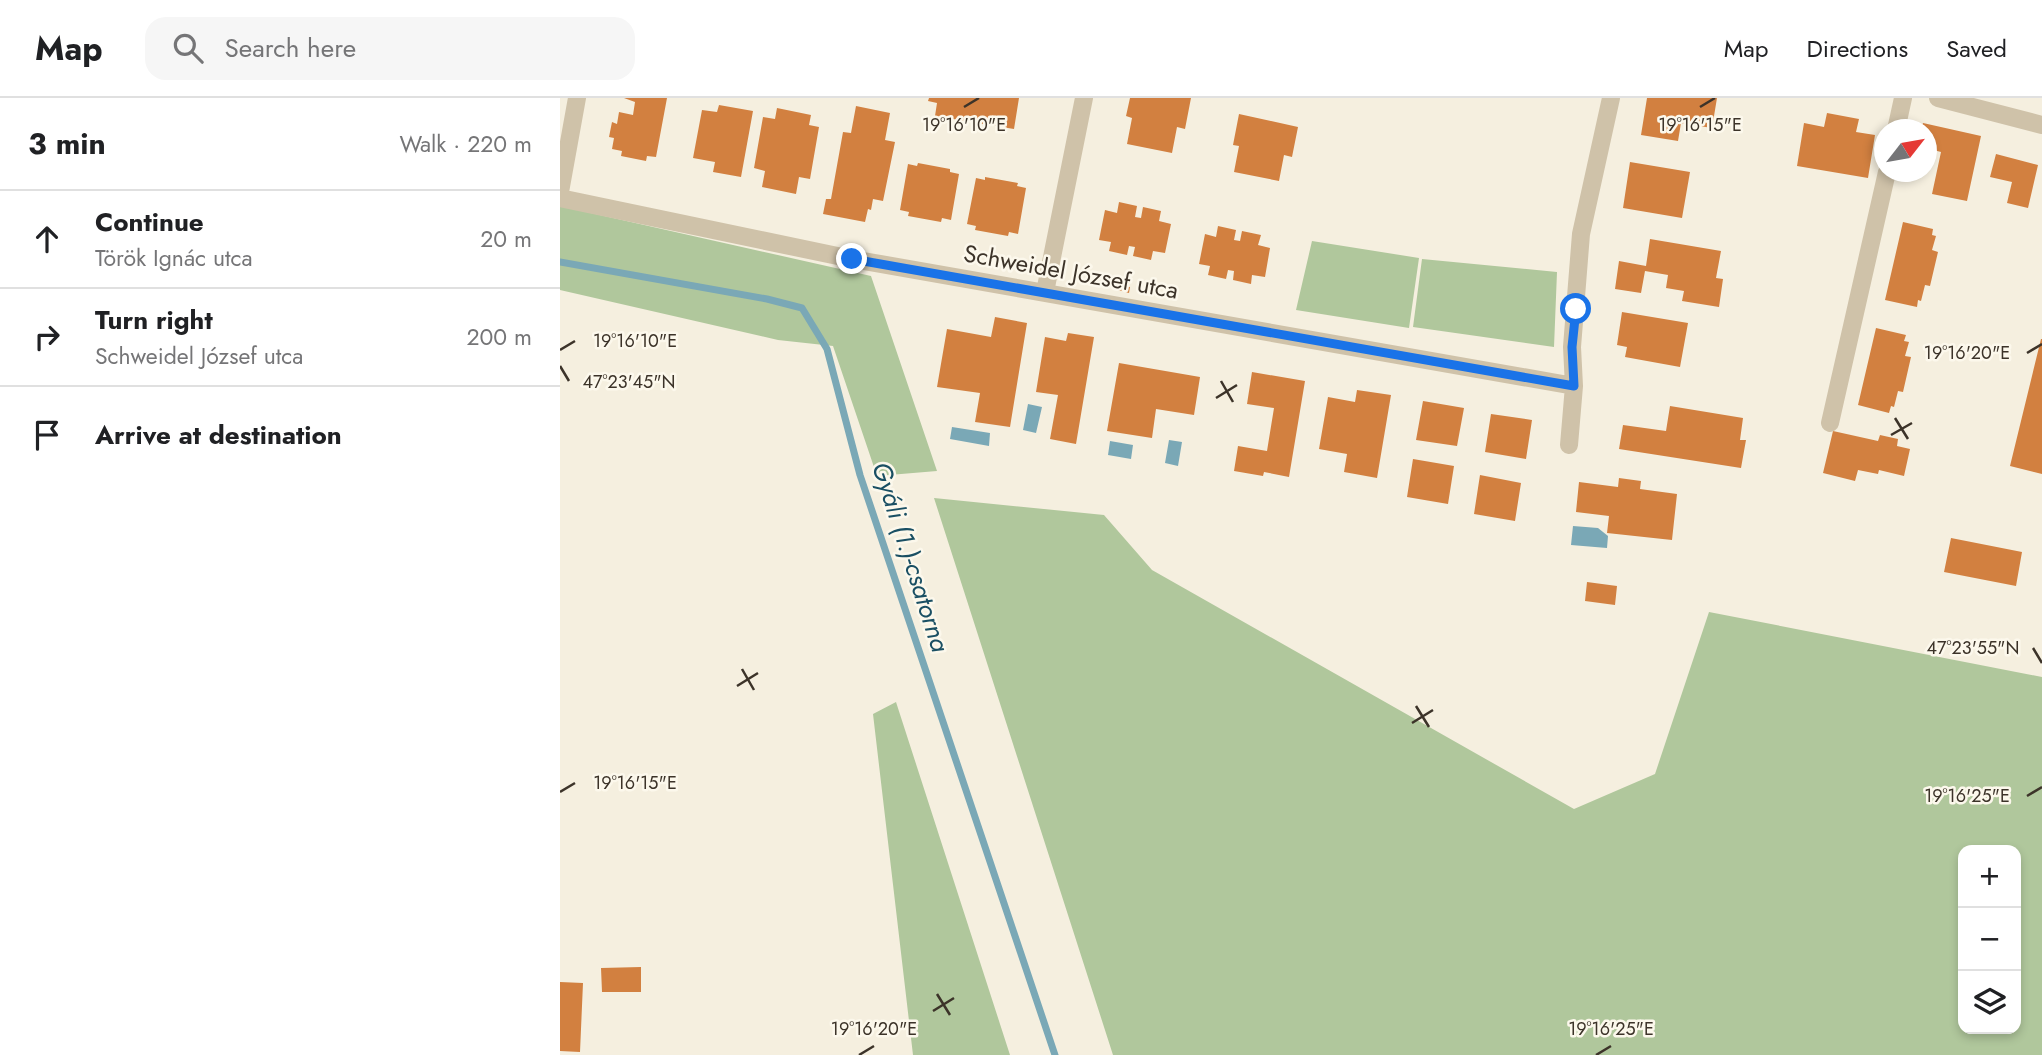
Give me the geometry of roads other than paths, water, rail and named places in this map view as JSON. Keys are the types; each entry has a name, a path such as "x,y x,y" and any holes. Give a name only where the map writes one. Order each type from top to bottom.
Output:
{"street":[{"path":"560,192 577,98"},
{"path":"1045,292 1084,98"},
{"path":"1569,445 1574,386 1572,347 1581,234 1611,98"},
{"path":"1898,119 1903,98"},
{"path":"1938,98 2042,125"},
{"path":"1830,423 1885,182"},
{"name":"Schweidel József utca","path":"560,198 852,259 1574,386"}],"water":[{"path":"1028,404 1042,407 1036,433 1023,430"},
{"path":"952,427 990,433 989,446 950,439"},
{"path":"1169,440 1182,442 1178,466 1165,463"},
{"path":"1110,441 1133,445 1131,459 1108,455"},
{"path":"1573,526 1598,528 1608,536 1607,548 1571,545"}],"waterway":[{"name":"Gyáli (1.)-csatorna","path":"560,262 767,299 802,308 827,349 860,475 1055,1055"}]}
